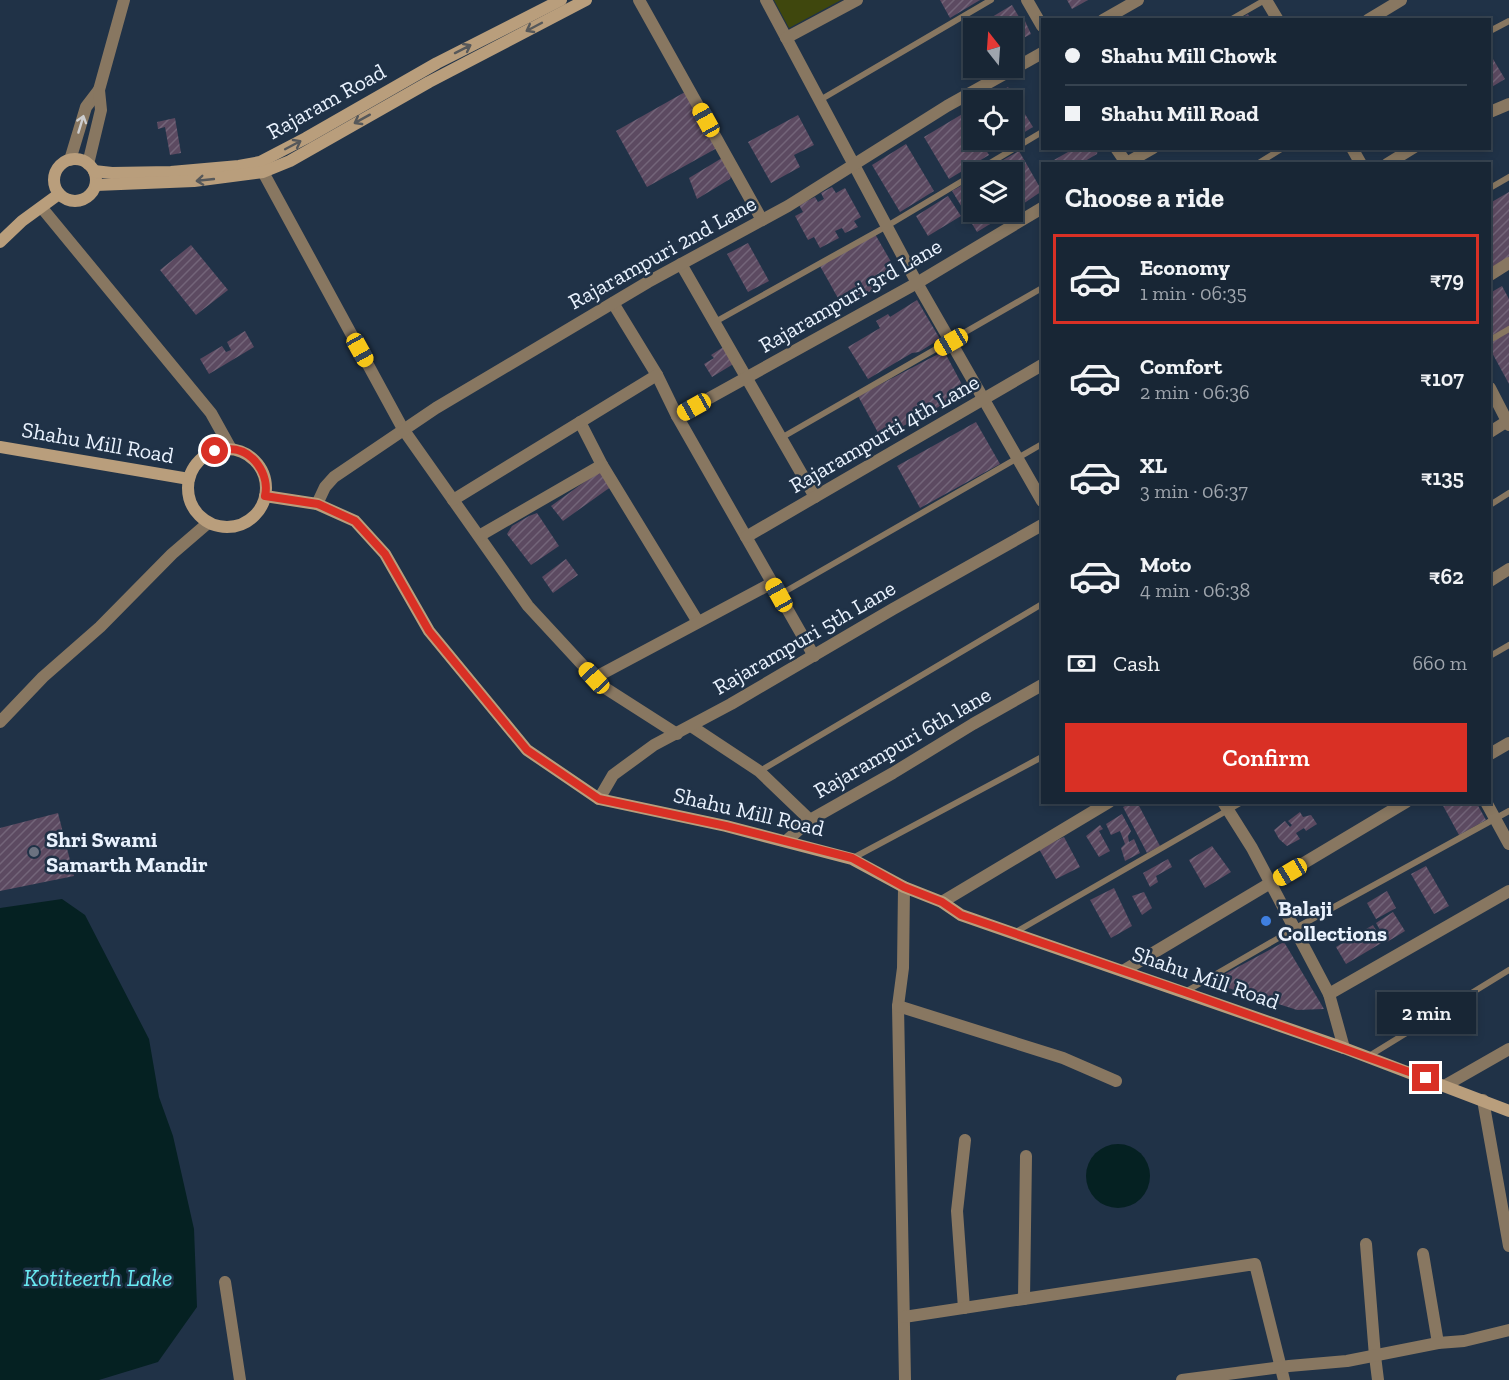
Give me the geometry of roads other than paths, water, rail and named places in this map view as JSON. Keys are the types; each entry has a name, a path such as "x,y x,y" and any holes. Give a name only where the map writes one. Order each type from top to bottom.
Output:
{"main road":[{"name":"Rajaram Road","path":"91,167 112,173 171,172 239,166 262,167 306,138 437,63 561,0"},
{"path":"96,185 194,181 290,161 429,82 586,0"},
{"path":"70,160 77,160 91,167 96,185 83,200 70,201 59,194 55,184 55,174 64,163 70,160"},
{"path":"0,242 22,221 59,194"},
{"name":"Shahu Mill Road","path":"0,447 189,479"},
{"path":"231,448 252,458 261,468 266,480 263,505 255,516 233,527 220,527 208,523 198,515 191,504 188,492 189,479 194,467 203,458 215,451 231,448"},
{"name":"Shahu Mill Road","path":"265,496 318,504 355,521 385,554 429,631 527,750 599,799 852,858 904,887 942,902 961,915 1344,1048 1446,1085 1509,1111"}],"street":[{"path":"91,167 101,110 99,90 124,0"},
{"path":"639,0 762,220"},
{"path":"766,0 917,283 1041,499"},
{"path":"786,38 857,0"},
{"path":"1027,0 1041,24"},
{"path":"1106,18 1138,0"},
{"path":"1266,0 1277,18"},
{"path":"1371,18 1401,0"},
{"name":"Rajarampuri 2nd Lane","path":"318,504 325,487 334,477 403,429 612,303 762,220 946,106 1041,54"},
{"path":"70,160 86,107 99,90"},
{"path":"1491,112 1509,104"},
{"path":"1128,162 1149,150"},
{"path":"1390,162 1410,150"},
{"path":"262,167 403,429 528,606 602,686 677,734"},
{"path":"42,208 211,413 231,448"},
{"name":"Rajarampuri 3rd Lane","path":"677,416 917,283 1041,209"},
{"path":"1491,273 1509,263"},
{"path":"681,264 815,497"},
{"path":"612,303 657,375 677,416 814,656"},
{"name":"Rajarampurti 4th Lane","path":"746,537 1041,366"},
{"path":"453,500 657,375"},
{"path":"1491,390 1508,422 1491,431"},
{"path":"580,422 602,465 698,622"},
{"path":"479,536 602,465"},
{"path":"0,722 44,677 103,624 172,554 208,523"},
{"name":"Rajarampuri 5th Lane","path":"599,799 613,775 654,746 1041,526"},
{"path":"1491,580 1509,569"},
{"path":"594,678 772,583"},
{"name":"Rajarampuri 6th lane","path":"786,841 810,820 1041,686"},
{"path":"691,726 759,771 810,820"},
{"path":"1491,753 1509,743"},
{"path":"942,902 1106,804"},
{"path":"1123,970 1403,804"},
{"path":"1487,804 1509,844"},
{"path":"1226,807 1271,883 1329,994 1344,1048"},
{"path":"904,887 903,968 898,1006 905,1380"},
{"path":"1329,994 1509,891"},
{"path":"898,1006 1063,1058 1116,1080"},
{"path":"1446,1085 1509,1049"},
{"path":"1483,1100 1509,1246"},
{"path":"964,1308 957,1211 965,1140"},
{"path":"1024,1299 1026,1156"},
{"path":"1366,1244 1378,1380"},
{"path":"1424,1254 1438,1344"},
{"path":"904,1317 1255,1264 1282,1374"},
{"path":"225,1282 240,1380"},
{"path":"1182,1380 1282,1374 1464,1341 1509,1330"}],"lane":[{"path":"819,100 992,0"},
{"path":"1234,18 1266,0"},
{"path":"1491,30 1509,21"},
{"path":"992,162 1041,133"},
{"path":"1260,162 1280,150"},
{"path":"1491,187 1509,177"},
{"path":"715,322 887,226 963,180"},
{"path":"781,438 1041,289"},
{"path":"1491,339 1509,328"},
{"path":"779,595 1041,445"},
{"path":"1491,504 1509,493"},
{"path":"759,771 1041,605"},
{"path":"1491,655 1509,645"},
{"path":"852,858 1041,758"},
{"path":"1014,933 1226,807"},
{"path":"1185,992 1294,929 1509,811"},
{"path":"1368,1057 1509,970"}],"water":[{"name":"Kotiteerth Lake","path":"62,899 85,915 149,1039 159,1097 173,1136 194,1229 197,1307 158,1362 99,1380 0,1380 0,908"},
{"path":"1118,1144 1136,1150 1144,1158 1150,1176 1144,1194 1136,1202 1118,1208 1100,1202 1092,1194 1086,1176 1092,1158 1100,1150"}],"place":[{"name":"Shri Swami Samarth Mandir","path":"34,852"},
{"name":"Balaji Collections","path":"1266,921"}]}
